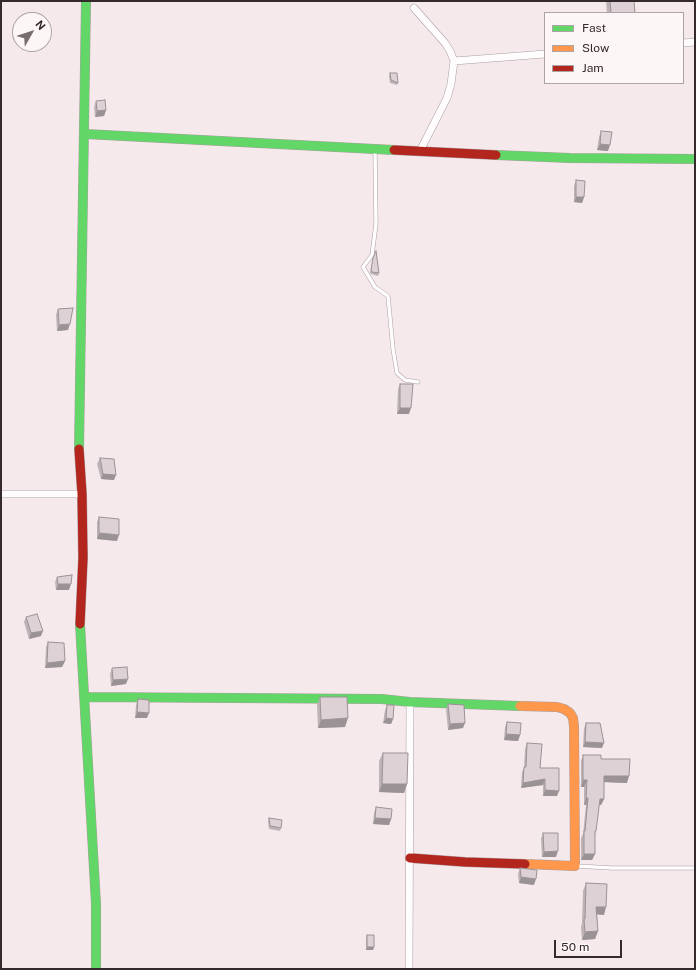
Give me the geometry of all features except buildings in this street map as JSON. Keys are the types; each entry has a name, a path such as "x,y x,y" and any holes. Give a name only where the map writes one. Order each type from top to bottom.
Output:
{"street":[{"path":"86,1 79,445 82,494 83,579 80,619 96,904 96,969"},
{"path":"414,8 445,43 454,61 451,84 447,98 420,151"},
{"path":"684,43 695,42"},
{"path":"454,61 544,54"},
{"path":"85,134 570,158 695,159"},
{"path":"1,494 82,494"},
{"path":"84,697 319,697 382,699 410,702 557,707 570,713 573,718 574,726 574,866 465,862 410,858"},
{"path":"409,969 410,702"}],"lane":[{"path":"375,149 376,224 372,255 363,267 375,287 388,296 397,373 405,380 418,382"},
{"path":"574,866 612,868 695,868"}],"traffic: fast":[{"path":"79,449 86,1"},
{"path":"85,134 394,150"},
{"path":"496,155 570,158 695,159"},
{"path":"80,624 96,904 96,969"},
{"path":"85,697 382,699 410,702 520,706"}],"traffic: slow":[{"path":"520,706 557,707 564,709 570,713 573,718 574,726 575,866 525,864"}],"traffic: jam":[{"path":"394,150 496,155"},
{"path":"79,449 82,494 83,558 80,624"},
{"path":"410,858 525,864"}]}
